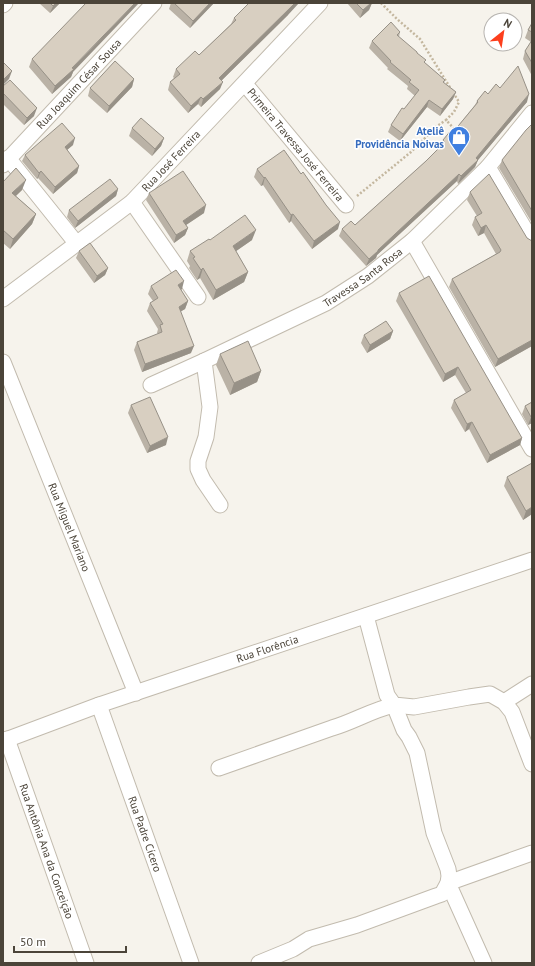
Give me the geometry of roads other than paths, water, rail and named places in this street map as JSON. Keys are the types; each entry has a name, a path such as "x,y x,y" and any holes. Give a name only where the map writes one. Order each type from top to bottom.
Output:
{"street":[{"name":"Rua Joaquim César Sousa","path":"6,161 154,3"},
{"name":"Rua José Ferreira","path":"3,299 132,202 320,3"},
{"name":"Primeira Travessa José Ferreira","path":"245,84 346,205"},
{"name":"Travessa Santa Rosa","path":"151,385 326,303 368,276 412,241 488,167 532,113"},
{"path":"6,161 77,244"},
{"path":"488,167 532,241"},
{"path":"132,202 198,297"},
{"path":"412,241 532,449"},
{"path":"204,361 210,407 206,437 198,461 198,469 203,480 220,505"},
{"name":"Rua Miguel Mariano","path":"3,362 136,693"},
{"name":"Rua Florência","path":"5,740 99,705 532,560"},
{"path":"259,963 293,949 309,939 357,925 442,894 448,884 448,869 434,833 417,753 404,730 394,705 387,695 366,616"},
{"path":"504,702 532,684"},
{"path":"219,768 345,724 381,708 394,705 414,707 490,694 504,702 512,712 532,764"},
{"name":"Rua Padre Cícero","path":"99,705 191,963"},
{"name":"Rua Antônia Ana da Conceição","path":"5,740 86,963"},
{"path":"448,884 532,853"},
{"path":"448,884 484,963"}],"place":[{"name":"Ateliê Providência Noivas","path":"459,156"}]}
